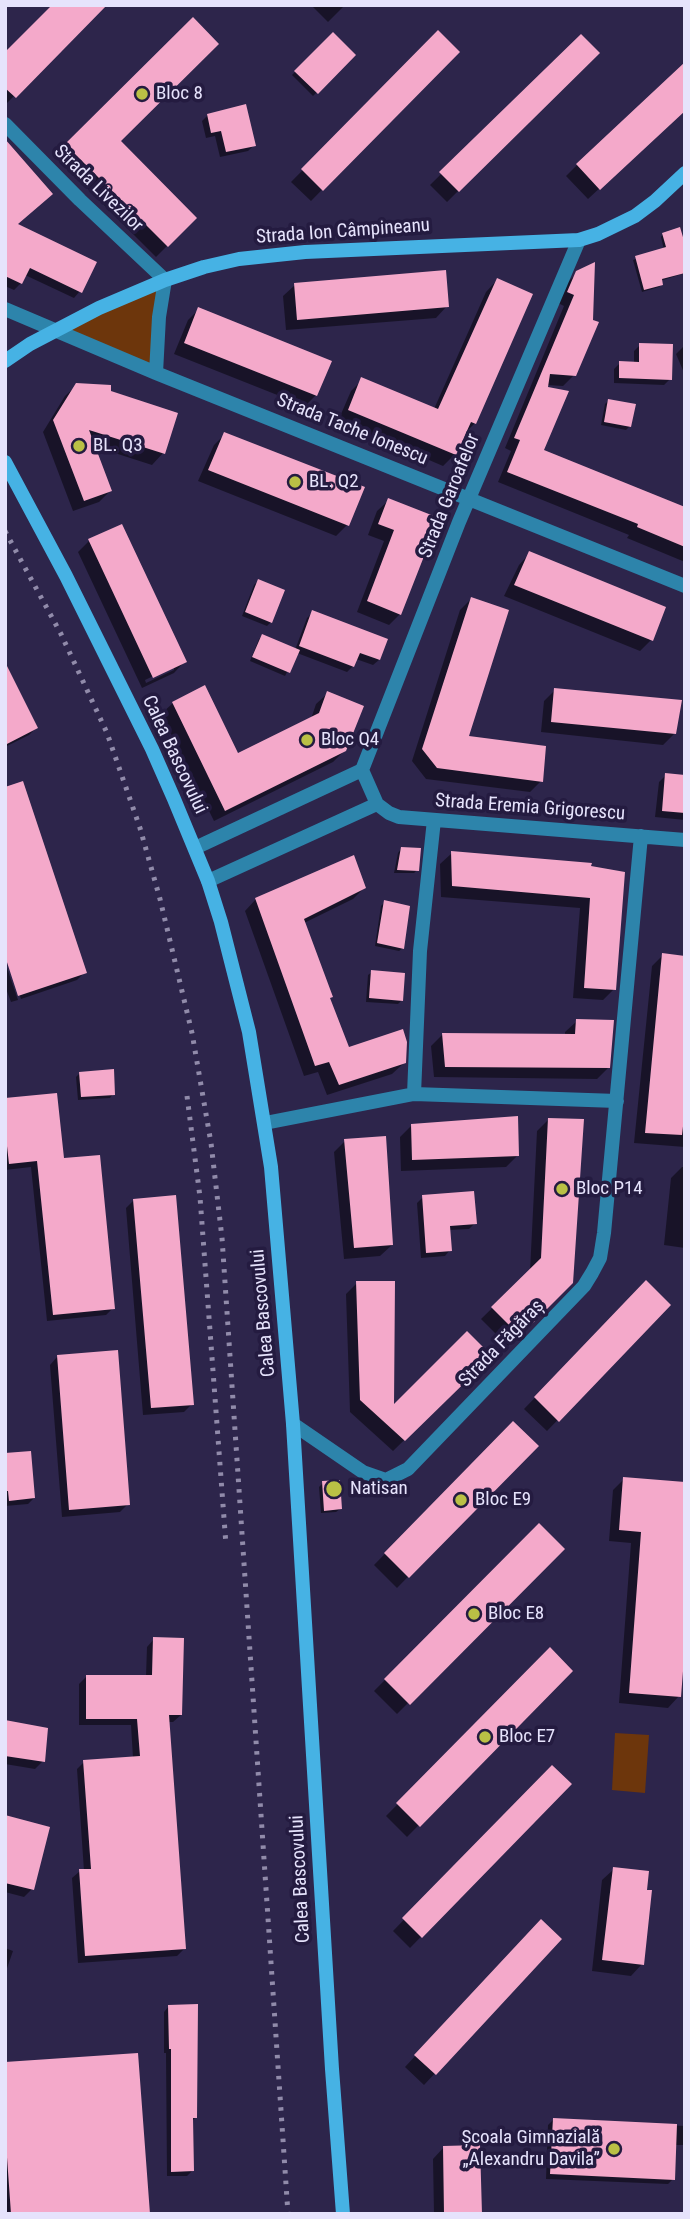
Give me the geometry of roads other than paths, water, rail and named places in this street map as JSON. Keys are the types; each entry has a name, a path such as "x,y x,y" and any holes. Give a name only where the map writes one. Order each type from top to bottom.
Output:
{"street":[{"name":"Strada Livezilor","path":"5,124 165,280"},
{"name":"Strada Ion Câmpineanu","path":"5,361 30,344 99,308 204,267 278,254 579,240 635,216 683,180"},
{"name":"Strada Garoafelor","path":"362,770 469,498 579,240"},
{"path":"156,373 159,317 165,280"},
{"name":"Strada Tache Ionescu","path":"5,309 156,373 685,586"},
{"name":"Calea Bascovului","path":"5,462 66,576 152,749 195,848 232,960 250,1032 271,1167 293,1424 330,2042 343,2214"},
{"path":"195,848 362,770 377,804 208,881"},
{"name":"Strada Eremia Grigorescu","path":"377,804 388,813 399,817 685,840"},
{"path":"414,1094 420,951 434,820"},
{"name":"Strada Făgăraș","path":"293,1424 363,1472 386,1480 408,1469 583,1286 592,1273 600,1258 604,1233 641,836"},
{"path":"265,1123 414,1094 617,1101"}],"railway":[{"path":"5,531 61,634 107,733 140,828 192,1033 211,1143 222,1238 288,2214"},
{"path":"187,1096 200,1197 226,1545"}],"place":[{"name":"Bloc 8","path":"142,94"},
{"name":"BL. Q3","path":"79,446"},
{"name":"BL. Q2","path":"295,482"},
{"name":"Bloc Q4","path":"307,740"},
{"name":"Bloc P14","path":"562,1189"},
{"name":"Natisan","path":"334,1489"},
{"name":"Bloc E9","path":"461,1500"},
{"name":"Bloc E8","path":"474,1614"},
{"name":"Bloc E7","path":"485,1737"},
{"name":"Școala Gimnazială „Alexandru Davila”","path":"614,2149"}]}
